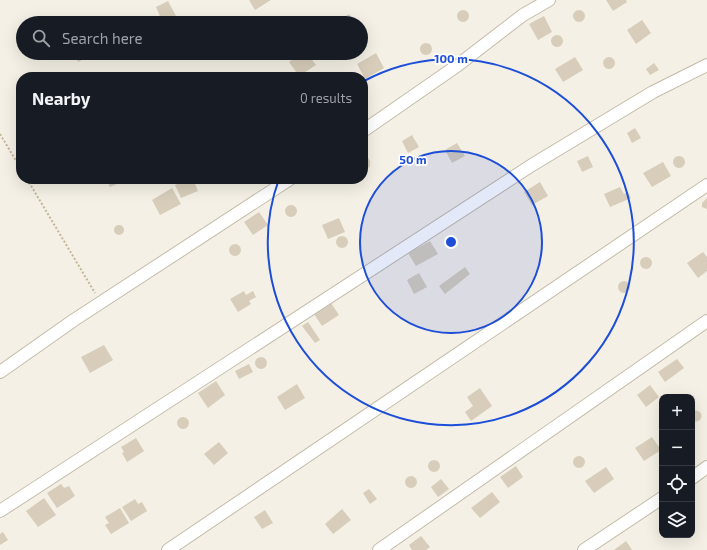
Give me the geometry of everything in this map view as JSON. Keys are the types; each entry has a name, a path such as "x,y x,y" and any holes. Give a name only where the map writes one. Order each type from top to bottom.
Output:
{"street":[{"path":"368,127 458,65 523,15 549,0"},
{"path":"0,511 532,165 653,92 707,65"},
{"path":"0,372 101,303 282,184"},
{"path":"168,550 707,185"},
{"path":"379,550 707,322"},
{"path":"695,476 707,468"},
{"path":"584,550 659,500"}],"path":[{"path":"0,134 16,161"},
{"path":"30,184 101,303"}],"building":[{"path":"249,0 271,0 255,10"},
{"path":"606,0 626,0 627,2 613,11"},
{"path":"168,1 176,16 160,16 156,7"},
{"path":"463,10 467,12 469,16 467,20 463,22 459,20 457,16 459,12"},
{"path":"579,10 583,12 585,16 583,20 579,22 575,20 573,16 575,12"},
{"path":"544,16 552,32 538,40 529,24"},
{"path":"642,20 651,33 636,44 627,30"},
{"path":"557,35 561,37 563,41 561,45 557,47 553,45 551,41 553,37"},
{"path":"426,43 430,45 432,49 430,53 426,55 422,53 420,49 422,45"},
{"path":"376,53 384,68 368,77 368,72 361,72 357,64 364,60 368,60 368,58"},
{"path":"575,57 583,70 563,82 555,69"},
{"path":"609,57 613,59 615,63 613,67 609,69 605,67 603,63 605,59"},
{"path":"292,60 312,60 316,65 305,72 296,72 289,62"},
{"path":"654,63 659,70 650,75 646,69"},
{"path":"635,128 641,138 632,143 627,133"},
{"path":"412,135 419,147 408,153 402,141"},
{"path":"457,143 465,156 452,163 445,150"},
{"path":"588,156 593,167 582,172 577,161"},
{"path":"679,156 683,158 685,162 683,166 679,168 675,166 673,162 675,158"},
{"path":"368,158 370,161 370,166 368,168"},
{"path":"663,162 671,176 652,187 643,173"},
{"path":"540,182 548,196 532,205 524,192"},
{"path":"108,184 117,184 110,187"},
{"path":"195,184 198,191 181,198 175,185"},
{"path":"620,187 624,194 628,192 631,198 610,207 604,194"},
{"path":"172,188 181,204 160,215 152,200"},
{"path":"707,198 707,209 702,207 702,203"},
{"path":"291,205 295,207 297,211 295,215 291,217 287,215 285,211 287,207"},
{"path":"259,212 268,225 253,235 244,222"},
{"path":"339,218 345,232 328,239 322,225"},
{"path":"119,225 124,230 119,235 114,230"},
{"path":"342,236 346,238 348,242 346,246 342,248 338,246 336,242 338,238"},
{"path":"430,241 438,254 416,266 408,253"},
{"path":"235,244 239,246 241,250 239,254 235,256 231,254 229,250 231,246"},
{"path":"703,252 707,257 707,271 698,278 687,263"},
{"path":"646,257 650,259 652,263 650,267 646,269 642,267 640,263 642,259"},
{"path":"465,267 470,274 445,294 439,286"},
{"path":"419,273 427,287 414,294 407,280"},
{"path":"624,281 628,283 630,287 628,291 624,293 620,291 618,287 620,283"},
{"path":"244,291 246,295 253,291 256,297 249,301 251,304 238,312 230,299"},
{"path":"331,303 339,315 322,326 314,314"},
{"path":"308,322 320,340 315,343 302,326"},
{"path":"104,345 113,360 90,373 81,357"},
{"path":"261,357 265,359 267,363 265,367 261,369 257,367 255,363 257,359"},
{"path":"677,359 684,368 665,382 658,372"},
{"path":"249,364 253,372 239,379 235,371"},
{"path":"216,381 225,395 208,408 198,393"},
{"path":"297,384 305,398 285,410 277,397"},
{"path":"650,385 659,397 646,407 637,395"},
{"path":"480,388 492,406 471,421 465,412 473,406 467,397"},
{"path":"695,411 700,412 700,420 695,421"},
{"path":"183,417 187,419 189,423 187,427 183,429 179,427 177,423 179,419"},
{"path":"652,437 659,447 659,451 644,461 635,448"},
{"path":"136,438 144,451 127,462 122,453 124,452 121,447"},
{"path":"219,442 228,453 214,465 204,454"},
{"path":"579,456 583,458 585,462 583,466 579,468 575,466 573,462 575,458"},
{"path":"434,460 438,462 440,466 438,470 434,472 430,470 428,466 430,462"},
{"path":"516,466 523,477 508,488 500,477"},
{"path":"606,467 614,479 594,493 585,481"},
{"path":"411,476 415,478 417,482 415,486 411,488 407,486 405,482 407,478"},
{"path":"441,479 449,489 438,497 431,487"},
{"path":"61,484 64,488 69,486 75,496 57,508 47,493"},
{"path":"369,489 377,499 370,504 363,493"},
{"path":"492,492 500,502 480,518 471,508"},
{"path":"44,498 56,515 38,527 26,511"},
{"path":"135,499 138,504 142,502 147,511 131,521 122,507"},
{"path":"120,508 129,523 111,534 105,525 109,523 105,517"},
{"path":"342,509 351,520 333,534 325,524"},
{"path":"265,510 273,523 262,529 254,517"},
{"path":"3,532 8,540 0,545 0,534"},
{"path":"421,536 430,547 426,550 412,550 409,545"},
{"path":"626,541 632,550 614,550"}]}
